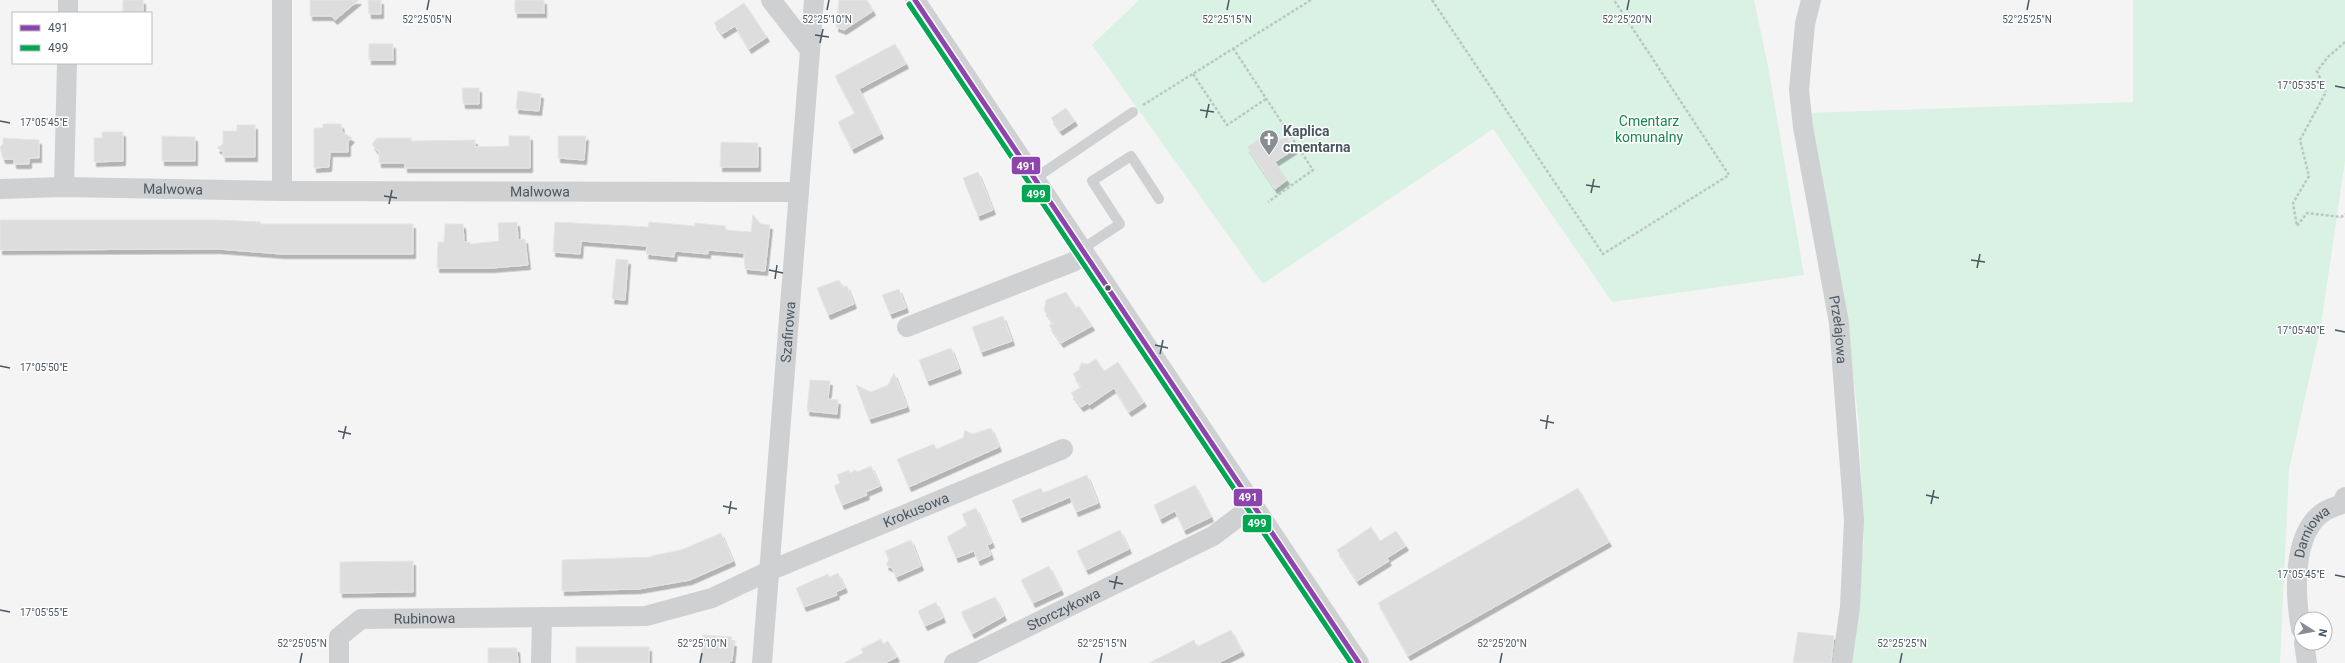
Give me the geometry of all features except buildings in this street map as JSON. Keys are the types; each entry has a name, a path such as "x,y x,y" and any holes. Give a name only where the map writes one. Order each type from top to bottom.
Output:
{"street":[{"path":"68,0 68,12"},
{"path":"282,0 282,191"},
{"path":"771,0 810,50"},
{"name":"Szafirowa","path":"762,663 814,0"},
{"path":"915,0 1359,663"},
{"name":"Przełajowa","path":"1811,0 1805,24 1799,90 1803,127 1839,323 1853,497 1853,567 1850,606 1842,663"},
{"path":"64,187 66,64"},
{"name":"Malwowa","path":"0,189 64,187 282,191 799,192"},
{"path":"907,327 1073,262 1083,251"},
{"name":"Krokusowa","path":"769,571 1063,449"},
{"name":"Darniowa","path":"2300,611 2297,578 2300,552 2309,528 2325,512 2344,502"},
{"name":"Storczykowa","path":"954,663 1213,536 1254,505"},
{"name":"Rubinowa","path":"339,663 339,637 361,619 646,616 712,598 769,571"},
{"path":"541,663 542,617"},
{"path":"2305,651 2307,663"}],"lane":[{"path":"1034,179 1133,112"},
{"path":"1083,251 1120,224 1092,181 1130,156 1159,199"}],"path":[{"path":"1133,112 1311,0"},
{"path":"1432,0 1604,254 1729,175 1614,0"},
{"path":"2345,42 2328,57 2317,71 2326,92 2300,140 2309,176 2293,203 2297,226 2307,213 2341,217 2345,214"},
{"path":"1234,48 1313,170 1268,202"},
{"path":"1193,74 1227,125 1266,98"}],"green space":[{"name":"Cmentarz komunalny","path":"1139,0 1754,0 1768,66 1804,275 1612,302 1493,129 1263,284 1092,45"},
{"path":"2133,0 2345,0 2345,161 2321,325 2289,470 2280,663 1851,663 1864,540 1859,425 1843,288 1808,113 2133,102"}],"transit line":[{"name":"491","path":"915,0 1359,663"},
{"name":"499","path":"909,4 1351,663"}],"place":[{"name":"Kaplica cmentarna","path":"1269,156"}]}
